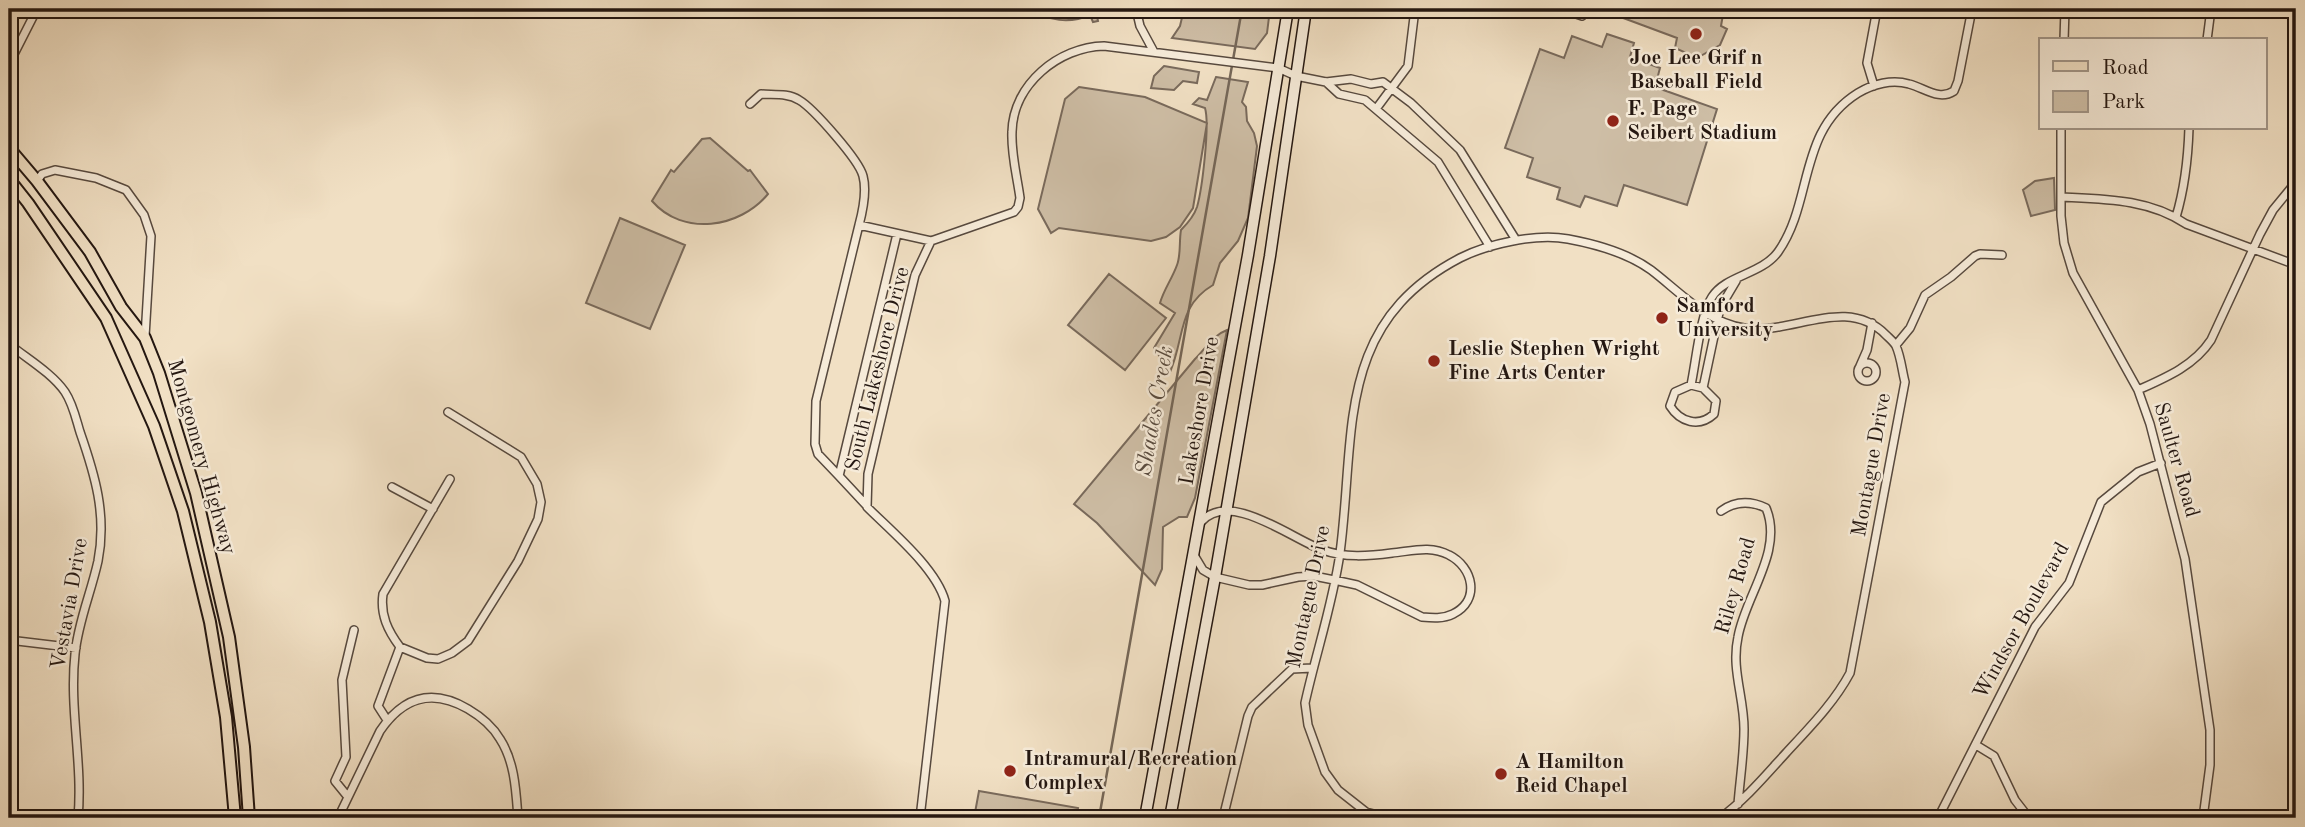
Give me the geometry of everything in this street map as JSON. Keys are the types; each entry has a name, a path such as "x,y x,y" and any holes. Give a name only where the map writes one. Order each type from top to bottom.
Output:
{"main road":[{"name":"Lakeshore Drive","path":"1145,818 1201,522 1288,9"},
{"name":"Lakeshore Drive","path":"1170,818 1216,577 1278,205 1306,9"},
{"name":"Montgomery Highway","path":"9,148 90,252 121,307 145,338 159,373 196,492 229,636 244,747 249,818"},
{"name":"Montgomery Highway","path":"9,179 28,202 106,318 154,426 183,511 210,622 226,717 235,818"}],"street":[{"path":"9,64 37,9"},
{"path":"1136,9 1140,26 1159,52"},
{"path":"1376,109 1404,73 1410,57 1415,9"},
{"path":"1562,9 1582,16"},
{"path":"1874,86 1867,63 1877,9"},
{"path":"1691,385 1711,298 1723,285 1760,268 1782,245 1794,217 1818,137 1827,121 1847,101 1874,86 1891,82 1909,84 1938,96 1954,91 1972,9"},
{"path":"2064,9 2064,38"},
{"path":"2207,38 2211,9"},
{"path":"931,241 1014,212 1020,198 1012,129 1017,107 1027,88 1050,64 1091,46 1278,68 1296,76 1326,82 1351,79 1371,84 1383,82 1393,88 1460,150 1516,240"},
{"path":"1326,82 1339,94 1365,100 1441,166 1490,247"},
{"path":"1365,100 1371,84"},
{"path":"750,104 761,94 790,96 808,107 822,122 862,172 864,197 859,225"},
{"name":"Saulter Road","path":"2061,130 2060,216 2064,243 2073,273 2138,390 2161,463 2190,581 2210,730 2210,765 2203,818"},
{"path":"2176,217 2188,167 2189,130"},
{"path":"37,181 42,174 55,170 96,178 126,190 144,215 151,236 145,338"},
{"path":"2138,390 2176,373 2203,352 2273,210 2296,182"},
{"path":"2062,197 2113,200 2148,207 2296,265"},
{"name":"South Lakeshore Drive","path":"867,507 867,474 915,275 931,241 859,225 816,401 815,444 818,454 942,590 945,601 920,818"},
{"name":"South Lakeshore Drive","path":"839,476 897,234"},
{"name":"Montague Drive","path":"1389,818 1366,812 1338,790 1325,772 1308,725 1305,702 1339,555 1357,388 1368,351 1386,319 1402,300 1435,271 1476,250 1516,240 1566,238 1625,256 1650,269 1686,300 1731,326 1747,329 1845,316 1872,323"},
{"path":"1872,323 1896,345 1910,328 1924,295 1951,277 1975,256 2001,255"},
{"path":"1703,388 1717,318 1725,297 1736,281"},
{"path":"1867,349 1876,371 1874,377 1866,381 1859,376 1860,366 1867,349 1872,323"},
{"name":"Vestavia Drive","path":"9,344 64,391 97,480 102,505 99,551 76,648 73,689 79,764 78,818"},
{"name":"Montague Drive","path":"1720,818 1738,805 1824,712 1842,690 1850,673 1905,382 1896,345"},
{"path":"1860,366 1865,363 1874,365"},
{"path":"1691,385 1703,388 1714,397 1716,410 1710,418 1694,422 1680,417 1670,406 1675,392 1691,385"},
{"path":"448,412 521,457 537,484 541,502 538,519 518,561 468,642 438,659 427,658 400,648 387,630 383,594 450,479"},
{"name":"Windsor Boulevard","path":"1938,818 2035,626 2069,583 2101,502 2138,472 2161,463"},
{"path":"392,487 433,509"},
{"name":"Riley Road","path":"1721,511 1728,506 1754,502 1766,508 1770,518 1768,549 1739,629 1735,651 1735,673 1744,727 1738,805"},
{"path":"1194,554 1203,570 1216,577 1249,585 1262,585 1314,576 1357,585 1422,617 1453,614 1460,610 1470,595 1471,585 1466,567 1441,551 1428,549 1371,555 1339,555 1310,545 1267,521 1226,512 1207,515 1201,522"},
{"path":"348,797 335,781 346,757 342,680 354,630"},
{"path":"9,640 76,648"},
{"path":"387,720 378,706 400,648"},
{"path":"1223,818 1244,726 1252,707 1292,669 1312,668"},
{"path":"338,818 387,720 406,705 420,698 433,697 453,701 479,716 500,738 511,763 518,818"},
{"path":"1976,745 1994,756 2015,800 2029,818"}],"green space":[{"path":"1030,9 1101,9 1096,12 1098,21 1093,22 1090,15 1075,20 1059,20"},
{"path":"1184,9 1270,9 1267,33 1255,49 1172,38 1180,26"},
{"name":"Joe Lee Grif n Baseball Field","path":"1599,9 1724,9 1721,26 1727,29 1720,45 1697,58 1675,48 1677,38"},
{"name":"F. Page Seibert Stadium","path":"1607,34 1634,43 1630,57 1660,68 1655,87 1717,109 1687,205 1624,185 1617,206 1585,196 1580,207 1557,199 1560,188 1527,177 1533,158 1505,148 1540,49 1564,58 1572,36 1602,47"},
{"path":"1164,66 1199,72 1197,83 1183,81 1174,90 1151,88 1154,76"},
{"path":"1216,77 1248,82 1242,102 1246,107 1247,121 1257,146 1248,218 1238,241 1220,263 1213,285 1193,303 1170,372 1154,348 1175,313 1160,303 1178,261 1181,230 1196,210 1201,187 1206,116 1205,108 1193,104 1199,98 1207,100"},
{"path":"1079,87 1145,97 1207,123 1193,208 1180,227 1166,237 1151,241 1059,228 1051,233 1038,209 1065,99"},
{"path":"710,138 750,170 768,194 756,206 727,221 695,224 679,220 652,201 671,170 674,172 702,139"},
{"path":"2054,178 2055,210 2031,216 2023,190 2035,181"},
{"path":"620,218 685,245 650,329 586,303"},
{"path":"1109,274 1166,318 1125,370 1068,325"},
{"path":"1227,330 1195,498 1187,517 1179,517 1163,527 1162,569 1155,585 1097,523 1074,504 1195,359 1214,338"},
{"path":"979,791 1078,808 1076,818 974,818"}],"waterway":[{"name":"Shades Creek","path":"1099,818 1242,9"}],"place":[{"name":"Joe Lee Grif n Baseball Field","path":"1696,34"},
{"name":"F. Page Seibert Stadium","path":"1613,121"},
{"name":"Samford University","path":"1662,318"},
{"name":"Leslie Stephen Wright Fine Arts Center","path":"1434,361"},
{"name":"Intramural/Recreation Complex","path":"1010,771"},
{"name":"A Hamilton Reid Chapel","path":"1501,774"}]}
